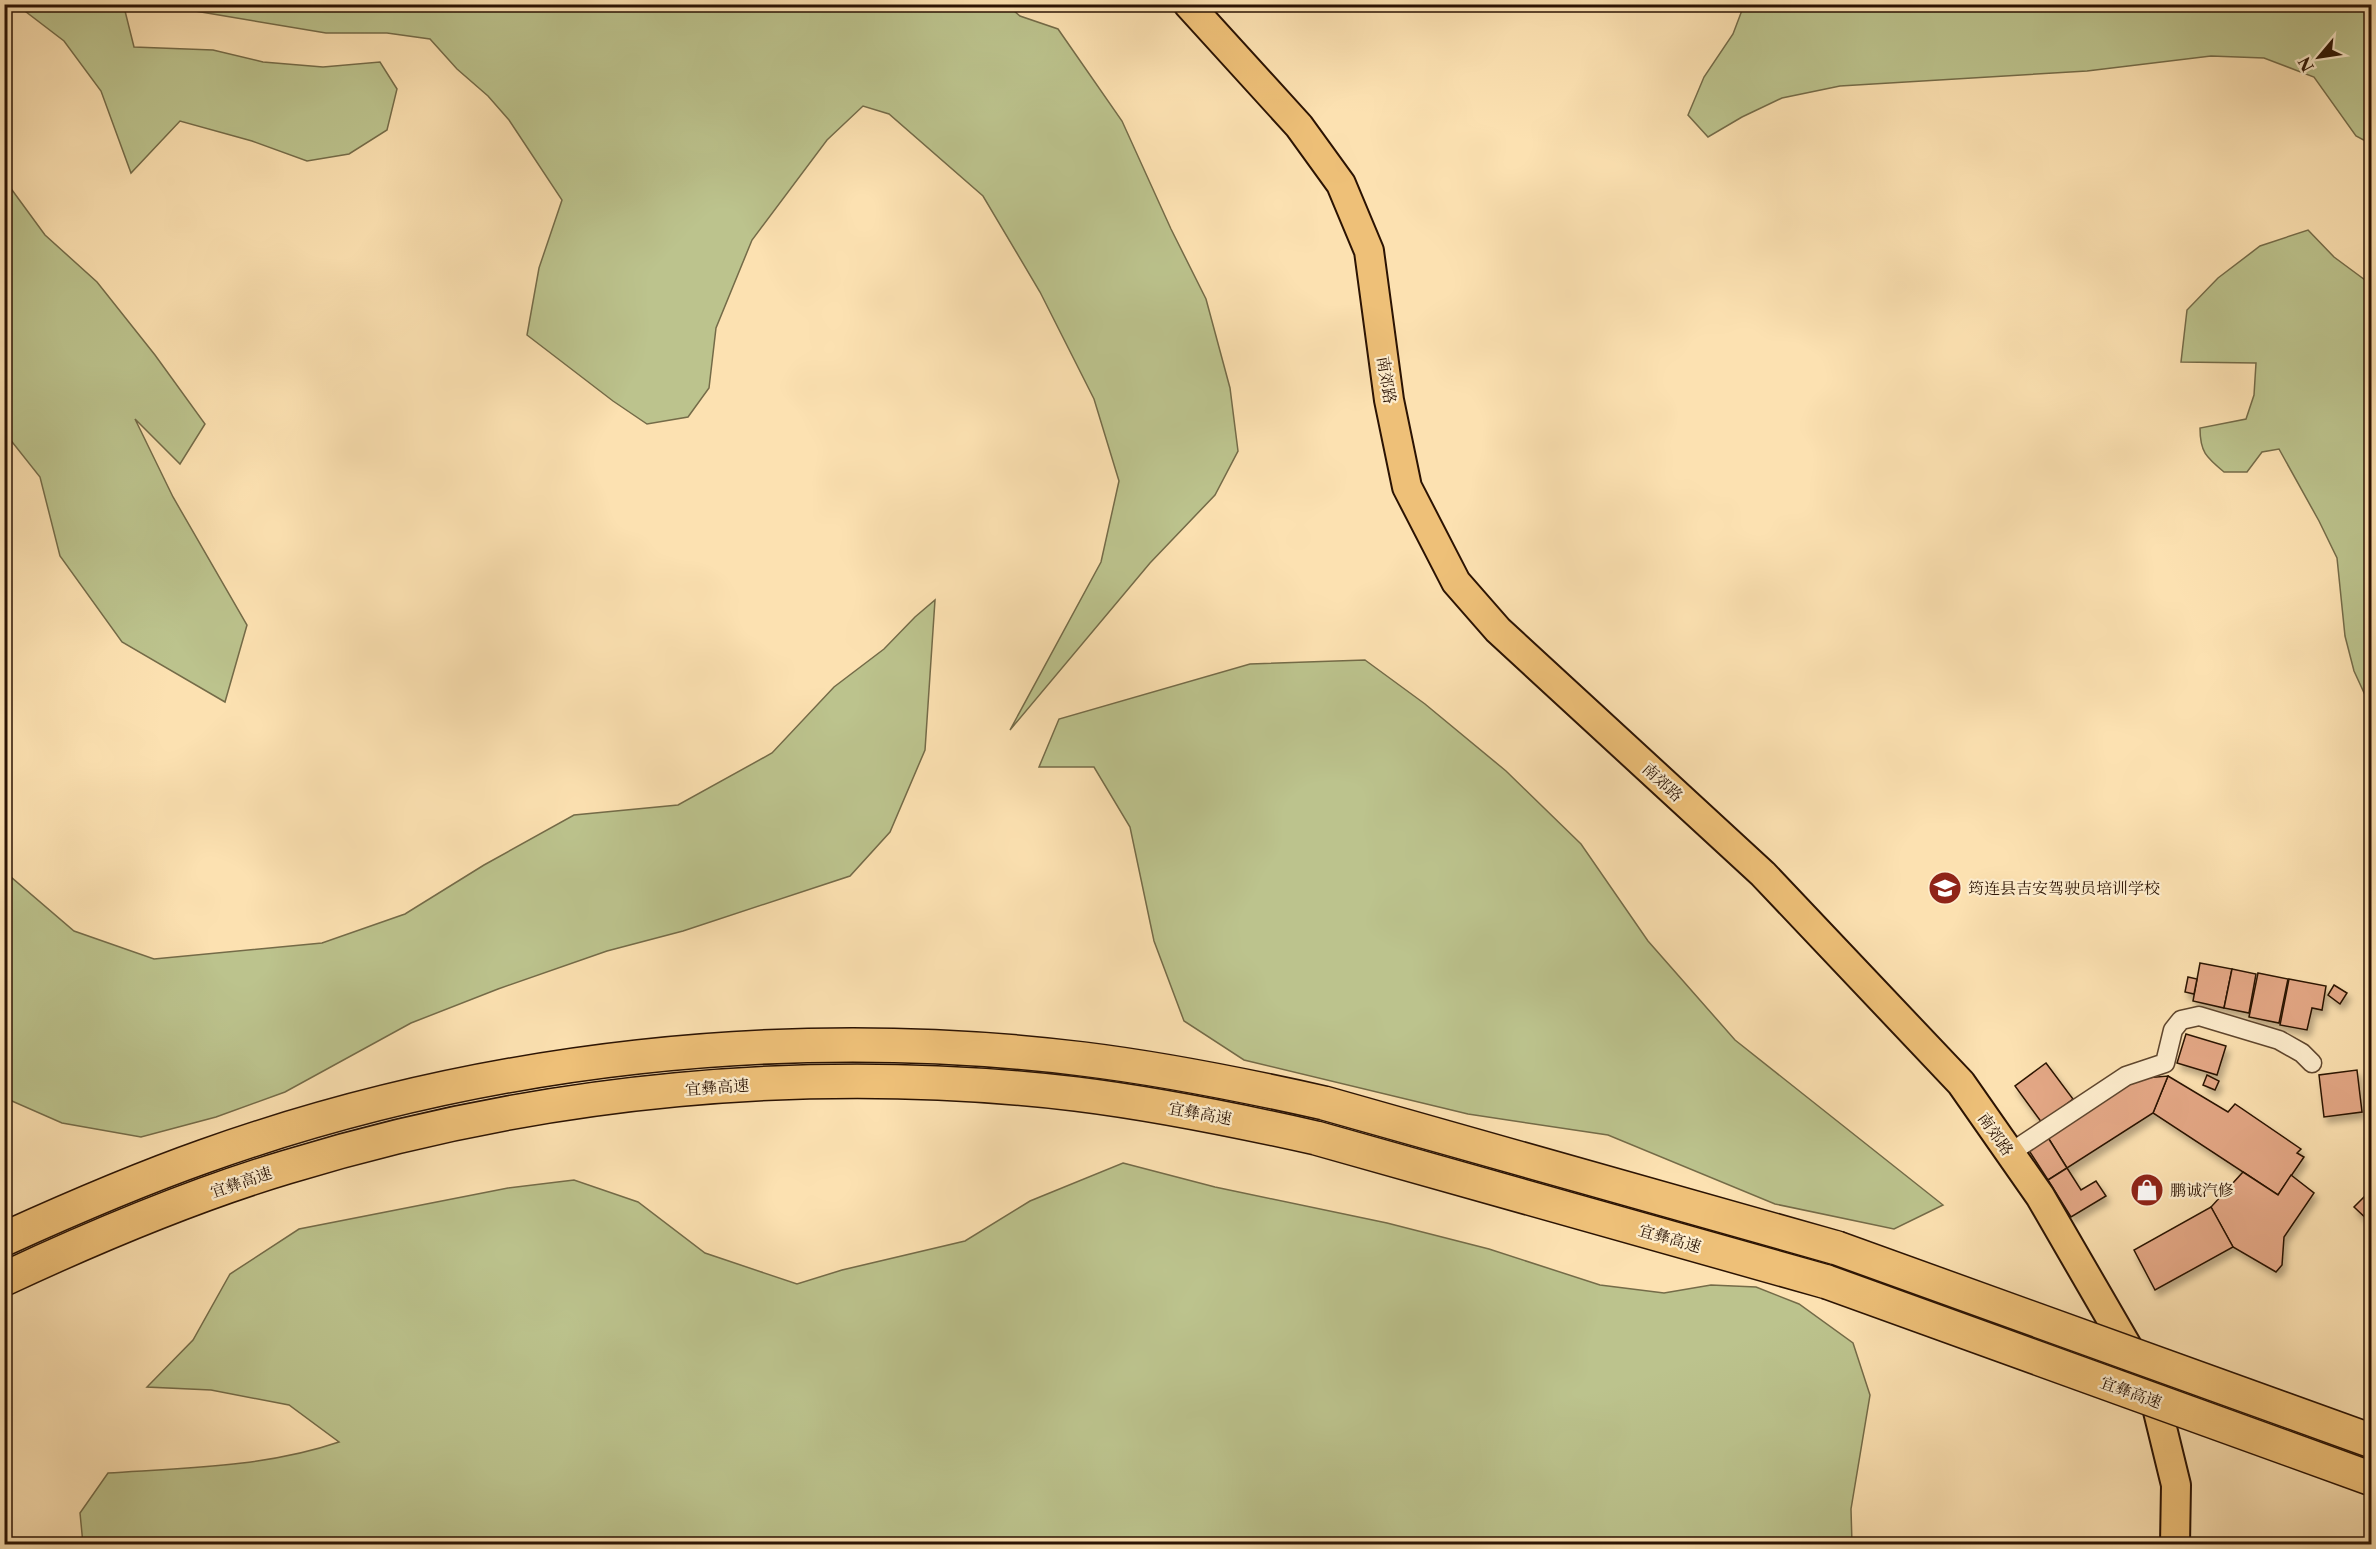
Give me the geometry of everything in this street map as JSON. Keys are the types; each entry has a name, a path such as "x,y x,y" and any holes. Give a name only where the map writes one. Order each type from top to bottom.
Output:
{"highway":[{"path":"4,1239 71,1209 206,1156 305,1124 425,1093 529,1073 669,1054 834,1046 916,1047 1069,1058 1162,1070 1243,1085 1335,1106 1838,1248 2372,1441"},
{"name":"宜彝高速","path":"4,1279 85,1241 218,1189 355,1147 512,1112 661,1091 753,1084 834,1081 915,1082 1042,1091 1157,1106 1236,1120 1316,1138 1827,1282 2372,1479"}],"main road":[{"name":"南郊路","path":"1188,4 1299,126 1341,184 1368,251 1389,400 1407,487 1456,582 1498,630 1763,874 1961,1083 2040,1196 2153,1391 2176,1485 2175,1545"}],"street":[{"path":"2010,1153 2126,1076 2165,1064 2173,1030 2181,1020 2199,1016 2279,1040 2302,1053 2312,1063"}],"green space":[{"path":"17,5 1007,5 1020,16 1058,29 1122,121 1206,299 1230,388 1238,451 1215,495 1150,563 1010,730 1101,562 1119,481 1094,399 1040,292 983,196 889,114 863,106 827,140 752,240 716,328 709,388 688,417 647,424 527,335 539,268 562,200 509,120 430,39 387,33 326,33 195,11 157,7 124,7 134,47 213,50 263,62 323,67 380,62 397,89 387,130 349,154 307,161 252,141 180,121 131,173 101,91 64,41"},
{"path":"1744,5 2371,5 2371,144 2356,136 2314,77 2264,58 2211,56 2087,71 1840,86 1782,98 1742,117 1708,137 1688,115 1704,77 1733,34"},
{"path":"4,179 45,235 97,282 155,355 205,424 180,464 135,419 173,497 247,625 225,702 122,642 60,556 40,477 5,433"},
{"path":"2308,230 2334,257 2365,280 2371,289 2371,708 2354,671 2345,636 2337,558 2279,449 2262,452 2247,472 2224,472 2208,458 2201,443 2200,428 2246,419 2254,395 2256,363 2181,362 2187,310 2218,278 2260,246"},
{"path":"935,600 925,750 890,832 850,876 683,931 607,951 498,989 411,1023 285,1092 216,1117 141,1137 62,1123 5,1098 5,872 74,931 154,959 322,943 405,914 484,865 574,815 678,805 772,753 834,687 884,649"},
{"path":"1365,660 1425,704 1506,771 1581,844 1648,941 1735,1040 1943,1205 1894,1229 1775,1204 1608,1135 1468,1114 1244,1060 1184,1021 1154,941 1130,827 1094,767 1039,767 1059,719 1250,664"},
{"path":"1123,1163 1215,1187 1387,1223 1489,1249 1600,1285 1664,1293 1711,1285 1756,1287 1799,1304 1853,1343 1870,1395 1851,1509 1852,1544 83,1544 80,1513 108,1473 225,1465 283,1457 339,1442 289,1405 211,1390 147,1387 193,1340 230,1274 299,1229 508,1188 574,1180 638,1202 705,1253 797,1284 842,1270 965,1241 1030,1201"}],"building":[{"path":"2200,963 2232,969 2224,1008 2193,1001"},
{"path":"2232,969 2256,974 2249,1013 2224,1008"},
{"path":"2258,973 2288,979 2279,1023 2249,1017"},
{"path":"2188,977 2197,979 2194,994 2185,992"},
{"path":"2289,979 2326,986 2322,1010 2312,1008 2307,1030 2280,1025"},
{"path":"2334,985 2347,993 2340,1004 2328,995"},
{"path":"2186,1034 2226,1046 2217,1075 2177,1063"},
{"path":"2046,1063 2073,1099 2042,1123 2015,1086"},
{"path":"2357,1070 2362,1112 2324,1117 2319,1075"},
{"path":"2207,1075 2219,1081 2215,1090 2203,1085"},
{"path":"2168,1076 2228,1112 2235,1104 2301,1149 2297,1153 2304,1157 2278,1195 2153,1113"},
{"path":"2168,1076 2153,1113 2067,1168 2047,1136 2133,1079"},
{"path":"2047,1136 2067,1168 2048,1180 2028,1149"},
{"path":"2067,1168 2081,1190 2096,1181 2106,1196 2071,1217 2048,1180"},
{"path":"2243,1172 2278,1195 2291,1175 2314,1193 2284,1237 2282,1265 2276,1272 2233,1247 2211,1207"},
{"path":"2372,1189 2372,1219 2369,1221 2354,1207"},
{"path":"2211,1207 2233,1247 2155,1290 2134,1250"}],"place":[{"name":"筠连县吉安驾驶员培训学校","path":"1945,888"},
{"name":"鹏诚汽修","path":"2147,1190"}]}
